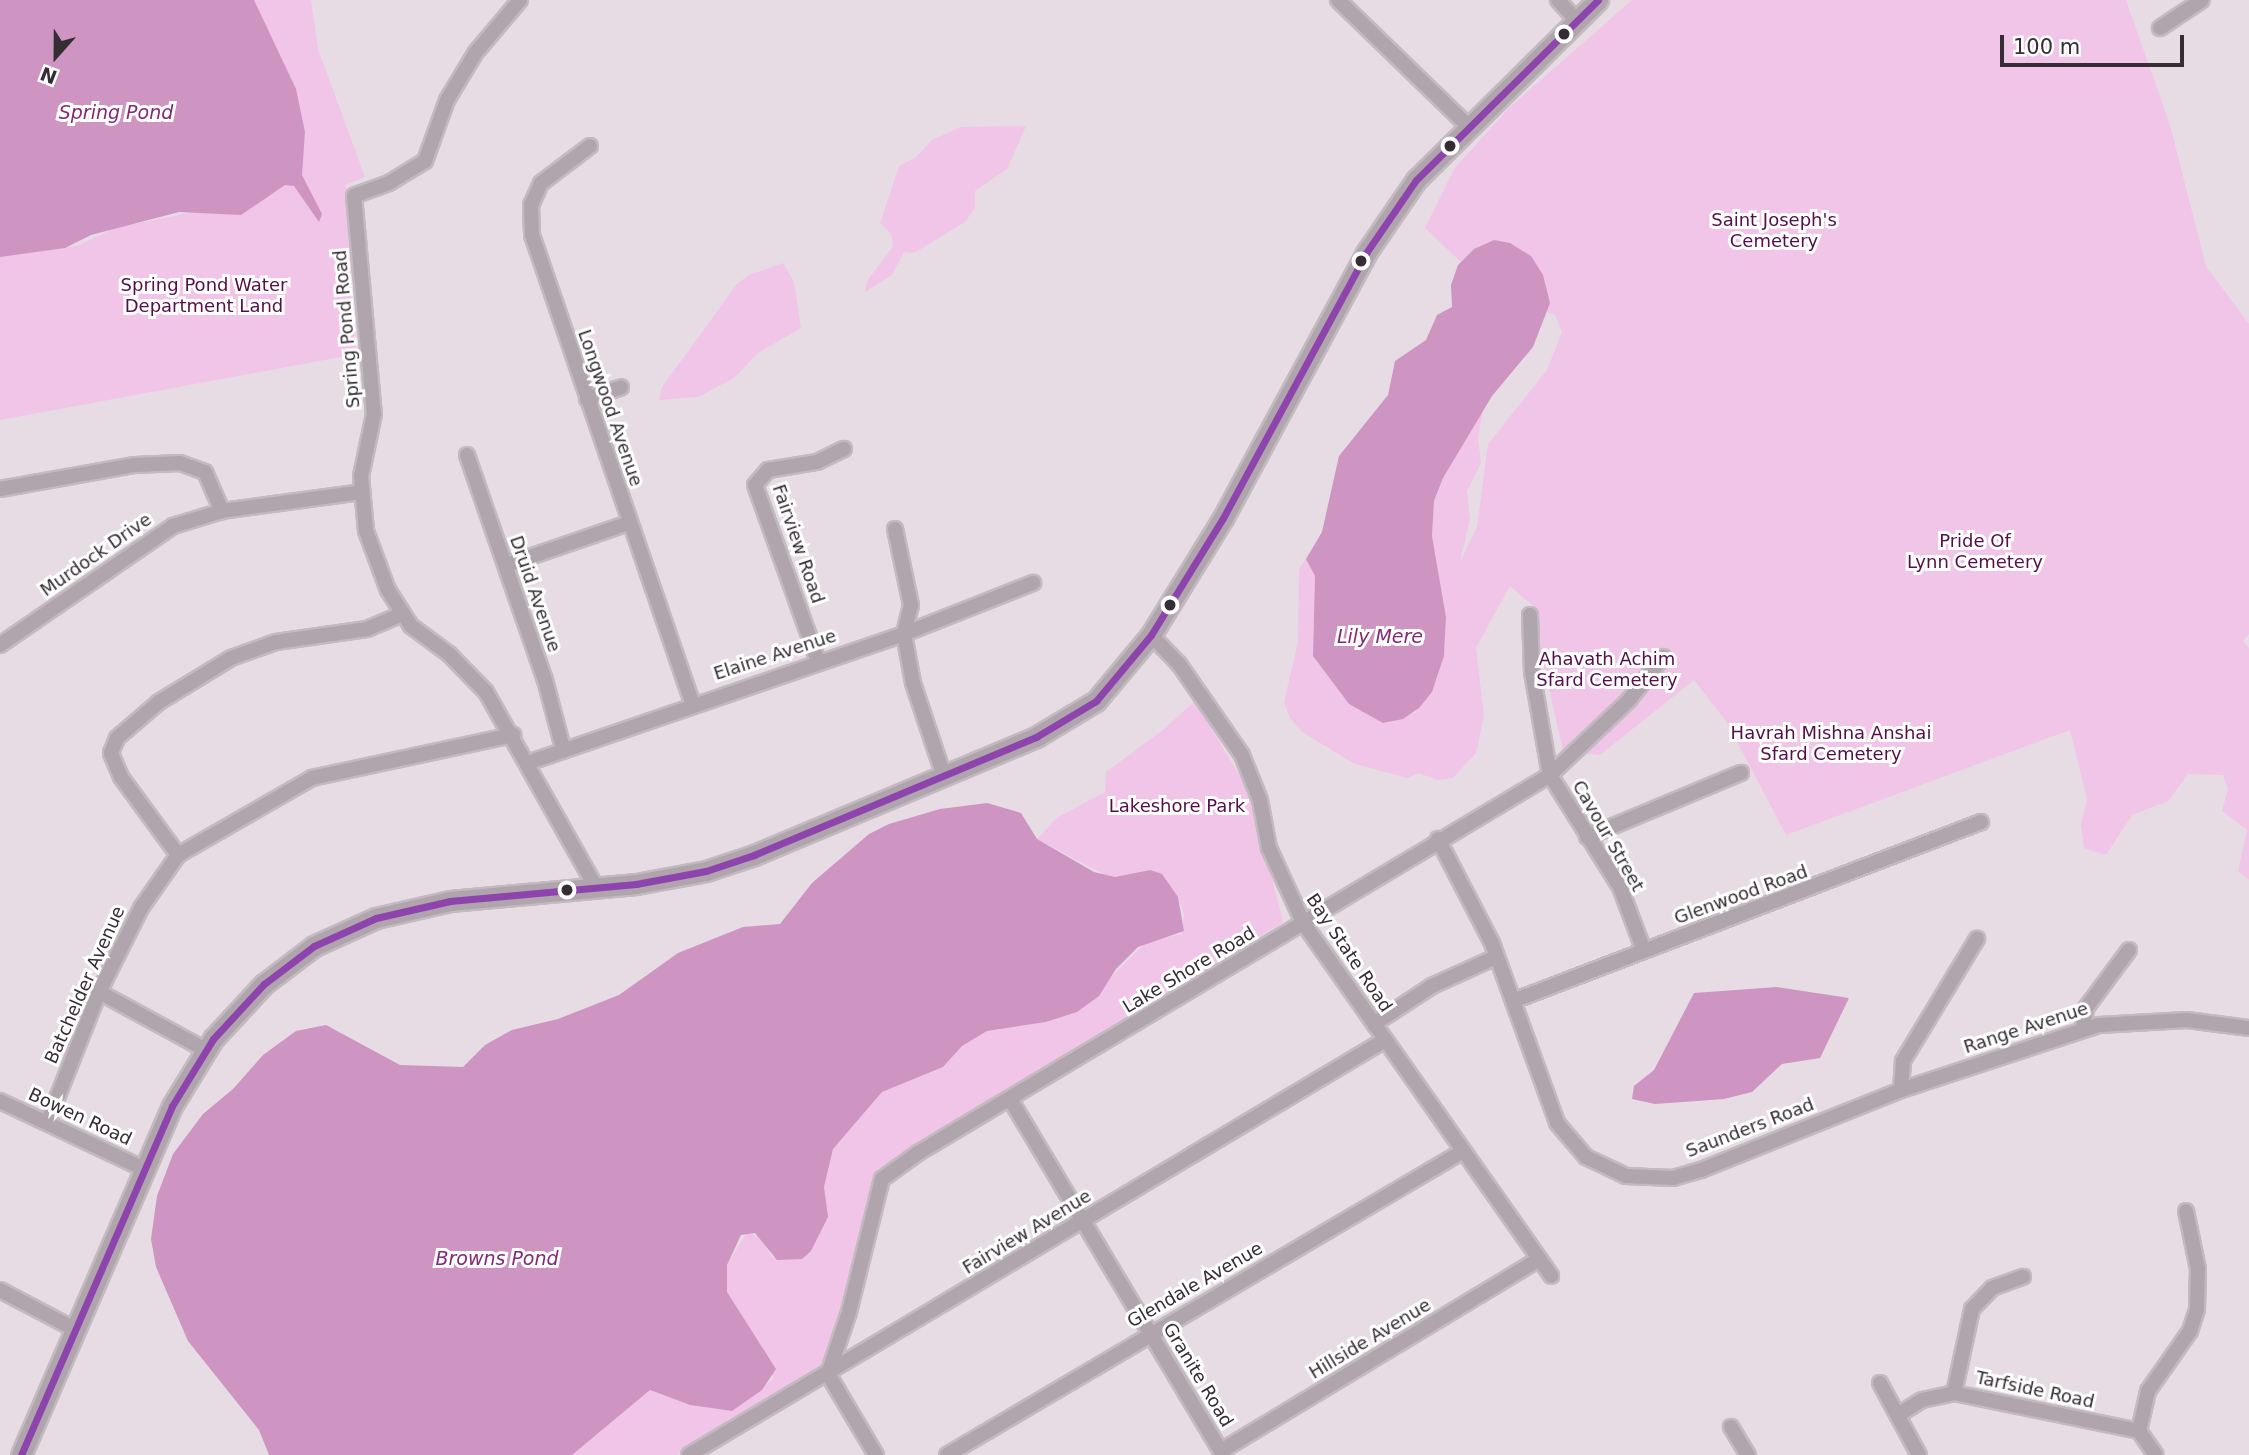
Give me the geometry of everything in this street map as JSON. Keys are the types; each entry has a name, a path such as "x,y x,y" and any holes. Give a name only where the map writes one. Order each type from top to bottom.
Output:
{"main road":[{"path":"22,1455 172,1106 206,1050 268,981 314,946 376,918 450,901 596,887 706,871 754,855 1065,722 1096,701 1151,635 1223,518 1366,253 1416,180 1467,125 1598,0"}],"street":[{"name":"Spring Pond Road","path":"520,0 476,52 447,100 429,156 406,174 354,196 374,414 361,476 362,492 366,531 387,590 403,614 486,692 530,762 596,887"},
{"path":"1338,0 1467,125"},
{"path":"1558,0 1577,21"},
{"path":"2161,28 2202,0"},
{"name":"Longwood Avenue","path":"590,146 541,183 531,218 538,260 692,703"},
{"path":"587,399 621,387"},
{"name":"Fairview Road","path":"818,661 765,517 757,480 768,470 817,462 844,449"},
{"name":"Druid Avenue","path":"467,455 506,565 563,748"},
{"path":"0,489 135,465 180,463 205,472 222,511"},
{"name":"Murdock Drive","path":"0,645 173,526 222,511 362,492"},
{"path":"506,565 629,523"},
{"path":"895,529 911,606 905,634 913,683 943,773"},
{"name":"Elaine Avenue","path":"530,762 692,703 905,634 1033,583"},
{"path":"178,855 121,777 111,753 117,738 159,702 231,658 276,642 367,629 403,614"},
{"name":"Cavour Street","path":"1530,615 1532,672 1550,775 1620,887 1644,951"},
{"name":"Bay State Road","path":"1151,635 1179,664 1242,755 1260,800 1272,855 1304,923 1551,1276"},
{"name":"Lake Shore Road","path":"828,1374 849,1312 882,1179 1438,839 1550,775 1629,699 1663,657"},
{"name":"Batchelder Avenue","path":"48,1121 99,992 141,908 178,855 254,808 312,778 513,735"},
{"path":"1587,837 1741,773"},
{"name":"Glenwood Road","path":"1513,1001 1981,822"},
{"name":"Saunders Road","path":"1438,839 1496,957 1557,1124 1586,1157 1626,1177 1661,1179 1701,1170 1901,1090"},
{"path":"1901,1090 1903,1061 1977,939"},
{"path":"2083,1028 2086,1008 2129,950"},
{"path":"1374,1024 1442,981 1496,957"},
{"path":"99,992 206,1050"},
{"name":"Range Avenue","path":"1901,1090 2083,1028 2155,1019 2249,1028"},
{"name":"Fairview Avenue","path":"689,1455 1385,1040"},
{"name":"Granite Road","path":"1010,1099 1222,1453"},
{"name":"Bowen Road","path":"0,1101 48,1121 144,1169"},
{"name":"Glendale Avenue","path":"947,1455 1463,1151"},
{"path":"2156,1455 2139,1431 2148,1391 2190,1331 2197,1309 2198,1269 2186,1211"},
{"name":"Hillside Avenue","path":"1222,1453 1539,1259"},
{"path":"1954,1393 1972,1308 1992,1288 2023,1277"},
{"path":"0,1290 74,1329"},
{"path":"828,1374 876,1455"},
{"path":"1880,1383 1919,1455"},
{"name":"Tarfside Road","path":"1898,1415 1922,1400 1954,1393 2139,1431"},
{"path":"1731,1427 1748,1455"}],"green space":[{"name":"Spring Pond Water Department Land","path":"239,0 311,0 318,49 365,177 345,185 357,218 350,292 357,354 0,420 0,256 77,246 115,228 203,210"},
{"name":"Saint Joseph's Cemetery","path":"1632,0 2126,0 2170,125 2206,266 2249,324 2249,634 2243,641 2249,648 2249,880 2238,871 2247,830 2222,811 2228,789 2223,775 2188,774 2168,801 2132,815 2106,855 2084,848 2081,825 2087,799 2070,730 1786,835 1726,721 1694,680 1600,755 1563,751 1539,644 1537,609 1510,586 1476,648 1484,716 1476,753 1453,778 1437,780 1419,773 1408,778 1355,764 1302,732 1290,718 1284,702 1298,642 1299,569 1306,559 1315,576 1313,656 1349,704 1388,723 1415,713 1437,679 1445,650 1446,617 1432,536 1434,501 1443,478 1483,410 1478,437 1481,463 1467,491 1470,519 1460,562 1477,527 1488,444 1547,370 1562,332 1555,315 1486,286 1425,228 1454,169 1509,108"},
{"path":"1026,126 1007,169 975,191 975,208 965,222 914,253 904,252 892,275 865,292 867,281 893,246 891,234 880,223 899,166 915,158 932,140 961,127"},
{"path":"783,263 794,282 801,328 758,353 734,378 698,397 659,400 662,387 737,284 749,275"},
{"name":"Lakeshore Park","path":"1195,701 1252,796 1283,922 878,1169 840,1319 825,1361 814,1376 678,1455 572,1455 650,1390 690,1405 732,1411 774,1378 727,1292 727,1265 747,1232 760,1237 772,1257 811,1251 825,1223 824,1187 833,1149 882,1092 943,1067 962,1046 987,1031 1046,1022 1077,1012 1146,942 1182,934 1184,914 1178,897 1150,870 1115,877 1103,874 1037,839 1058,817 1105,792 1106,772 1163,730"}],"water":[{"name":"Spring Pond","path":"0,0 254,0 296,89 305,132 302,175 322,214 319,222 294,186 285,185 241,215 179,212 91,235 65,248 0,257"},
{"name":"Lily Mere","path":"1494,240 1510,243 1531,256 1543,275 1550,303 1533,347 1492,396 1443,478 1434,501 1432,536 1446,617 1444,656 1432,692 1419,708 1403,719 1383,723 1349,704 1313,656 1315,576 1306,559 1322,532 1339,456 1388,395 1395,361 1426,340 1437,315 1452,307 1451,285 1458,265 1474,249"},
{"name":"Browns Pond","path":"987,803 1021,813 1037,839 1094,872 1115,877 1150,870 1162,874 1178,897 1184,931 1138,947 1116,969 1099,996 1077,1012 1046,1022 987,1031 962,1046 943,1067 882,1092 833,1149 824,1187 828,1217 811,1251 802,1259 777,1260 755,1233 741,1235 727,1265 727,1292 776,1369 762,1390 732,1411 690,1405 650,1390 572,1455 269,1455 259,1430 188,1341 156,1267 151,1239 157,1196 173,1154 203,1114 233,1089 263,1055 296,1031 326,1025 400,1065 463,1067 485,1045 512,1030 558,1019 619,995 678,953 743,927 780,924 812,883 869,834 889,824 940,809"},
{"path":"1777,987 1849,998 1820,1058 1782,1064 1752,1092 1724,1099 1655,1104 1632,1099 1634,1086 1654,1070 1694,993"}],"transit line":[{"path":"21,1455 172,1106 213,1039 264,984 314,946 376,918 450,901 636,884 706,871 754,855 1036,737 1096,701 1151,635 1223,518 1366,253 1416,180 1598,0"}],"park label":[{"name":"Pride Of Lynn Cemetery","path":"1975,552"},
{"name":"Ahavath Achim Sfard Cemetery","path":"1607,670"},
{"name":"Havrah Mishna Anshai Sfard Cemetery","path":"1831,744"}]}
